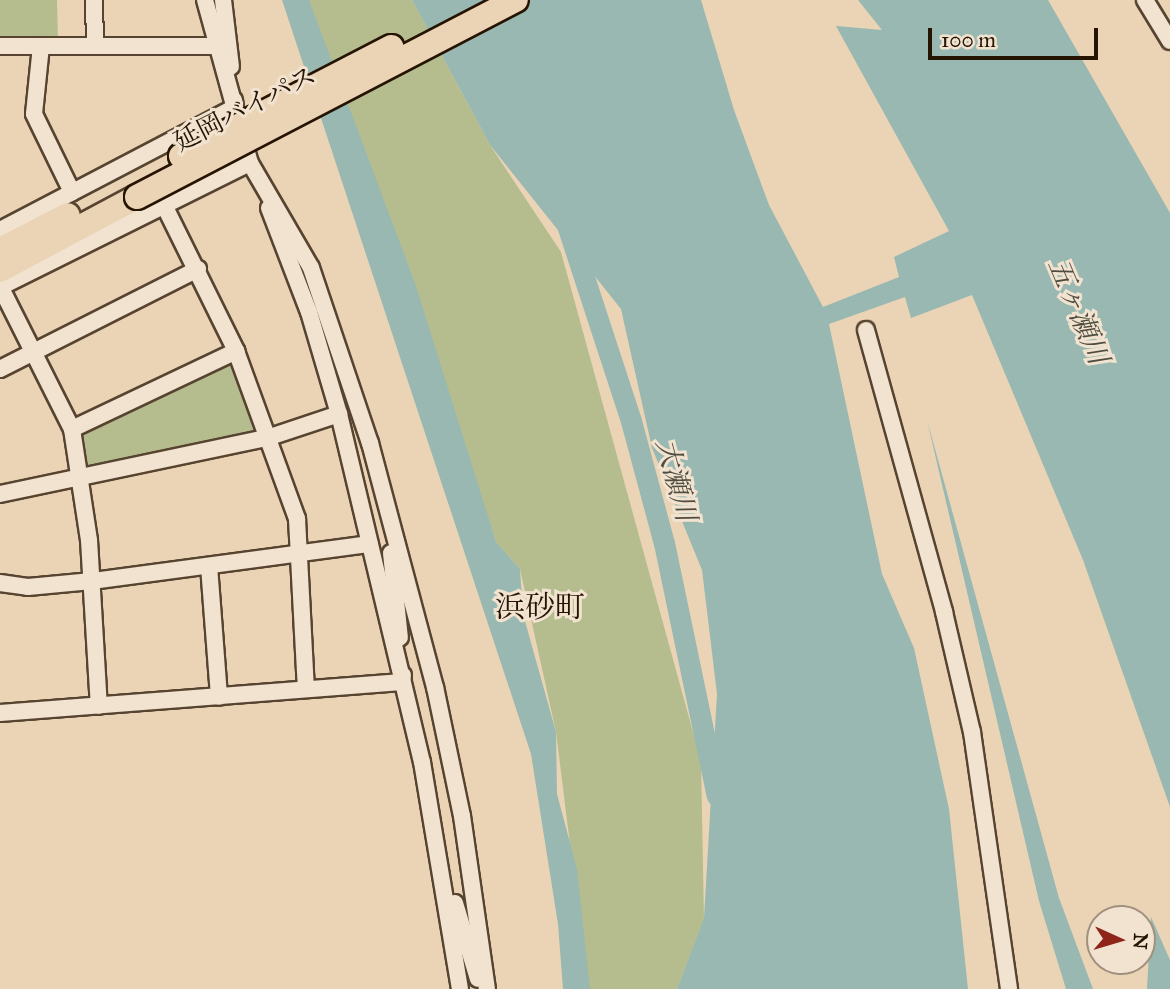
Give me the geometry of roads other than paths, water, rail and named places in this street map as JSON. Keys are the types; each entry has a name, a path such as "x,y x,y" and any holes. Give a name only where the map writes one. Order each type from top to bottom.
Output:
{"highway":[{"name":"延岡バイパス","path":"0,270 134,190 482,0"},
{"name":"延岡バイパス","path":"0,250 134,190 516,0"}],"street":[{"path":"94,0 95,45"},
{"path":"205,0 250,163 311,268 370,443 395,535 462,816 486,989"},
{"path":"223,0 235,107"},
{"path":"1145,0 1170,41"},
{"path":"0,46 218,46"},
{"path":"41,46 34,114 72,192"},
{"path":"0,230 235,107"},
{"path":"99,706 83,480 72,429 0,286 250,163"},
{"path":"272,200 269,208 313,324 340,414 402,682 442,873 460,989"},
{"path":"164,205 198,269 236,351 270,437 297,519 306,689"},
{"path":"0,369 198,269"},
{"path":"866,330 972,732 1009,989"},
{"path":"72,429 236,351"},
{"path":"0,494 83,480 270,437 340,414"},
{"path":"395,535 390,549 402,682"},
{"path":"0,583 28,587 92,581 298,556 370,544"},
{"path":"209,566 219,697"},
{"path":"0,713 402,682"},
{"path":"442,873 486,989"}],"water":[{"path":"282,0 309,0 416,286 496,542 520,569 523,614 556,732 557,794 577,869 590,989 563,989 558,924 531,754"},
{"name":"五ヶ瀬川","path":"412,0 701,0 734,110 769,205 823,307 899,277 894,257 949,231 836,26 882,30 858,0 1048,0 1170,213 1170,807 1083,560 972,295 911,318 905,297 829,324 882,574 914,648 949,809 968,989 677,989 704,918 717,694 702,570 652,448 621,309 490,145"},
{"path":"927,420 1059,898 1093,989 1066,989 1039,901"},
{"path":"1156,928 1170,960 1170,989 1147,989 1148,975 1156,975"}],"waterway":[{"name":"大瀬川","path":"568,228 631,421 664,543 717,796"}],"district":[{"name":"浜砂町","path":"540,607"}]}
